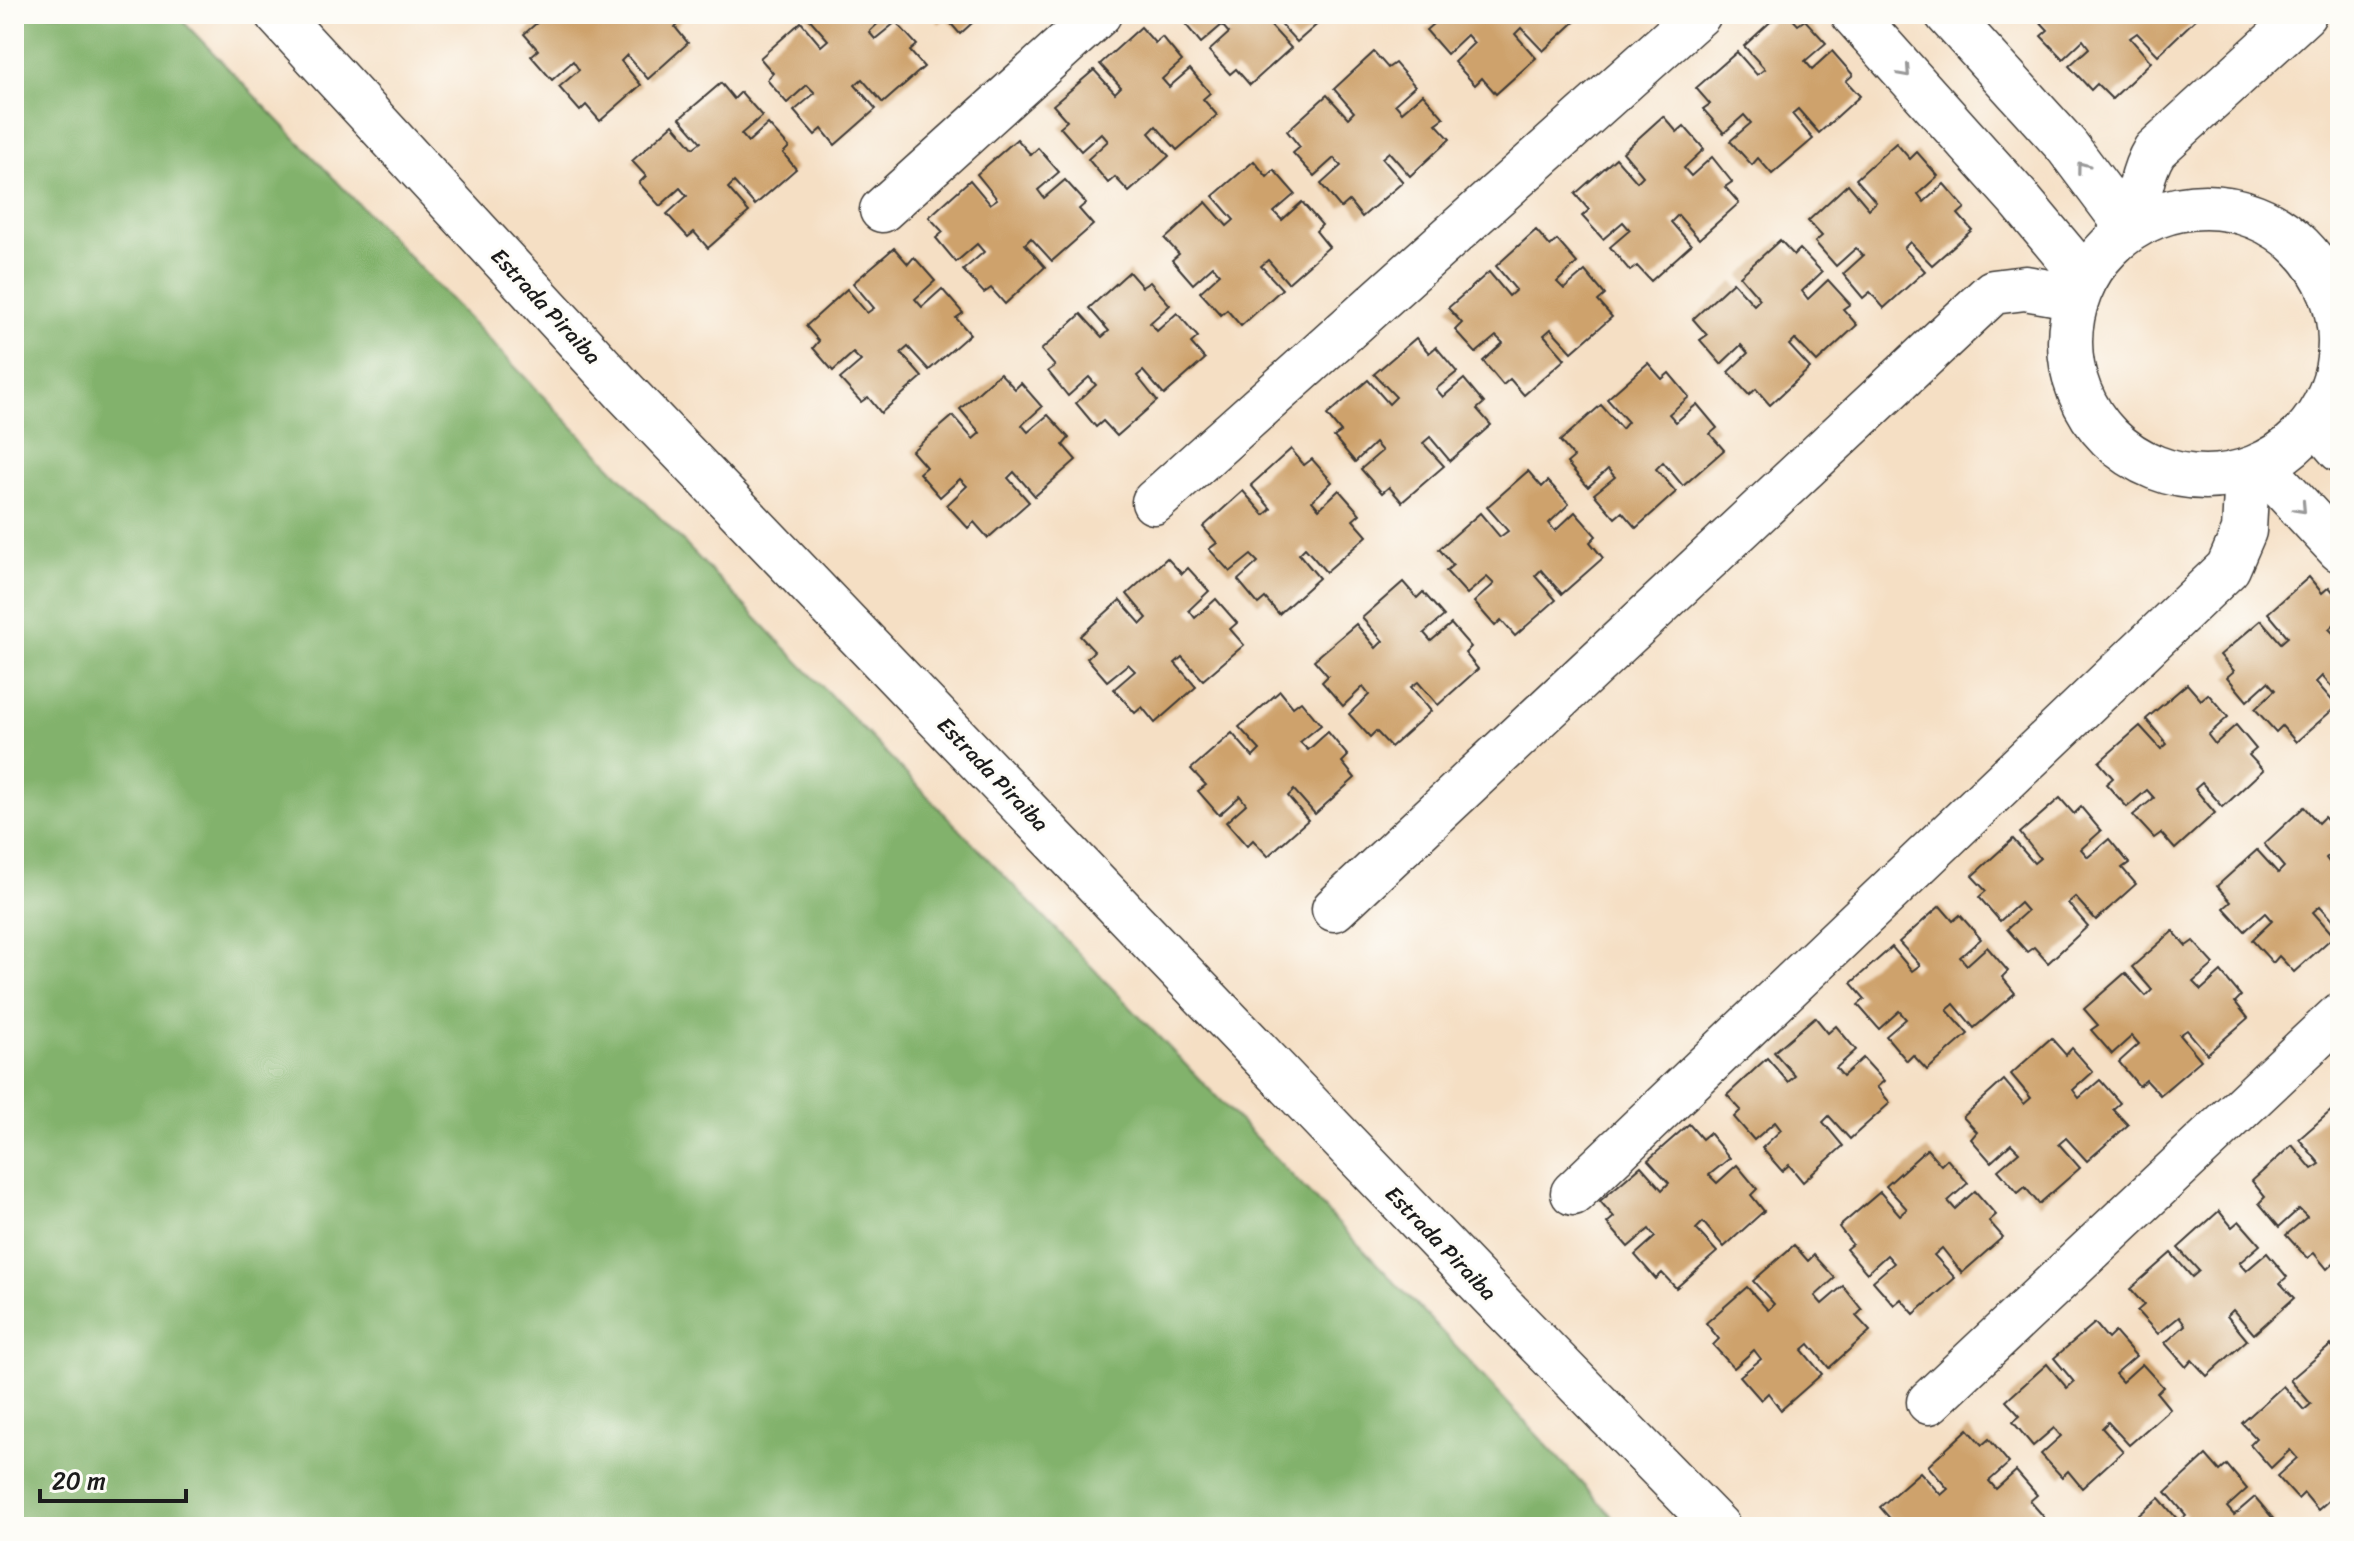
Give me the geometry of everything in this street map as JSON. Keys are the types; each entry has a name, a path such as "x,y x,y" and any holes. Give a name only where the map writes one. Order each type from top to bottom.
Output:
{"street":[{"name":"Estrada Piraiba","path":"277,14 625,392 1492,1296 1718,1527"},
{"path":"882,210 1099,14"},
{"path":"1154,502 1699,14"},
{"path":"1853,14 2019,199 2081,288"},
{"path":"1947,14 2066,145 2133,227"},
{"path":"2133,227 2146,164 2155,150 2304,14"},
{"path":"2195,206 2226,207 2255,216 2282,230 2305,251 2324,276 2335,304 2340,334 2339,365 2330,395 2332,430 2254,469 2214,478 2170,473 2149,466 2121,449 2097,425 2080,396 2071,363 2070,330 2081,288 2104,251 2133,227 2164,212 2195,206"},
{"path":"1334,909 1993,292 2025,288 2081,288"},
{"path":"2254,469 2340,550"},
{"path":"1573,1193 2228,568 2244,531 2254,469"},
{"path":"1929,1402 2340,1015"}],"green space":[{"path":"14,14 176,14 1430,1319 1622,1527 14,1527"}],"building":[{"path":"547,14 579,14 586,21 592,14 675,14 681,21 675,27 688,43 648,79 627,55 621,61 641,85 600,121 586,105 580,111 559,87 579,70 573,61 552,80 531,56 538,50 524,34"},
{"path":"888,14 869,32 875,39 896,22 917,45 910,51 924,67 883,103 862,79 855,85 876,109 835,145 822,129 815,135 794,111 815,93 807,85 787,103 767,80 773,73 760,58 801,22 821,46 828,40 807,16"},
{"path":"931,14 982,14 960,34 946,18 939,24"},
{"path":"1187,14 1329,14 1297,42 1276,19 1270,25 1291,48 1250,85 1236,69 1230,74 1209,51 1229,33 1222,25 1201,43 1182,20"},
{"path":"1424,14 1583,14 1543,51 1521,28 1515,34 1536,58 1496,94 1482,78 1475,85 1454,62 1474,43 1467,35 1447,54 1426,30 1433,24"},
{"path":"1779,14 1788,14 1798,25 1805,20 1826,43 1805,61 1812,69 1832,51 1853,75 1846,81 1860,96 1819,133 1798,109 1792,114 1813,139 1772,174 1758,158 1752,165 1730,141 1751,123 1744,115 1724,133 1703,109 1710,104 1696,88 1737,52 1757,75 1765,69 1744,46"},
{"path":"2033,14 2193,14 2197,18 2158,55 2137,33 2130,38 2151,62 2112,99 2097,84 2091,90 2069,66 2089,48 2083,40 2063,59 2041,36 2048,30"},
{"path":"1141,27 1155,43 1162,37 1182,61 1162,79 1169,87 1190,69 1210,93 1203,99 1217,115 1177,150 1156,126 1149,133 1169,156 1129,192 1115,177 1108,183 1088,159 1108,141 1101,133 1081,151 1060,127 1067,121 1053,105 1094,70 1115,93 1121,87 1100,64"},
{"path":"1374,52 1388,68 1395,63 1415,86 1395,104 1402,112 1423,94 1444,118 1436,124 1450,139 1410,176 1389,152 1382,158 1403,182 1362,217 1349,201 1341,208 1321,184 1341,166 1334,158 1314,176 1293,153 1300,147 1287,131 1327,95 1348,118 1354,112 1334,89"},
{"path":"721,83 734,99 741,92 762,116 741,134 748,142 768,124 789,147 783,153 796,169 755,205 734,182 728,188 749,212 708,248 694,232 688,237 667,214 687,196 680,188 660,206 639,183 646,176 632,161 673,124 693,148 701,142 680,118"},
{"path":"1663,116 1677,132 1684,126 1704,149 1684,168 1691,176 1712,157 1732,182 1725,187 1739,203 1699,239 1678,215 1671,222 1691,245 1651,281 1637,266 1630,271 1610,247 1630,230 1623,222 1603,239 1582,216 1589,210 1575,194 1616,158 1637,182 1643,176 1623,152"},
{"path":"1017,139 1031,155 1038,148 1059,172 1038,190 1044,198 1065,180 1086,203 1079,209 1093,225 1052,261 1031,238 1025,244 1045,267 1005,304 991,288 984,293 963,270 984,252 977,244 956,262 936,238 943,232 929,217 970,180 990,204 997,199 977,174"},
{"path":"1896,143 1910,159 1917,152 1938,176 1918,194 1924,202 1944,184 1965,208 1958,214 1972,230 1932,265 1910,242 1904,248 1925,271 1884,308 1870,292 1863,298 1843,274 1863,256 1856,248 1836,266 1815,242 1822,236 1808,221 1848,184 1869,209 1876,202 1856,179"},
{"path":"1254,161 1267,177 1274,170 1295,194 1274,212 1282,220 1302,202 1322,225 1316,231 1329,247 1288,283 1268,260 1261,266 1282,289 1241,326 1227,310 1221,315 1200,292 1220,274 1213,266 1193,284 1172,260 1179,254 1165,239 1206,202 1227,226 1234,220 1213,196"},
{"path":"1536,230 1550,246 1557,240 1577,263 1557,282 1564,289 1585,271 1605,295 1598,301 1612,317 1572,352 1551,329 1544,335 1565,359 1524,395 1510,379 1503,385 1483,361 1503,343 1496,336 1476,353 1455,330 1462,323 1448,308 1489,272 1509,296 1516,290 1496,266"},
{"path":"1780,240 1794,255 1800,249 1822,272 1802,291 1808,299 1828,280 1850,304 1843,309 1857,325 1817,362 1795,339 1789,345 1810,368 1770,405 1756,389 1749,395 1728,372 1748,353 1741,345 1721,364 1700,340 1707,335 1693,319 1733,282 1754,305 1760,299 1740,276"},
{"path":"894,248 908,264 914,257 935,281 915,299 922,307 942,289 963,313 956,318 970,334 929,370 908,347 901,353 922,377 881,413 868,397 861,402 840,379 861,361 853,353 833,371 813,348 819,341 806,326 847,289 867,313 874,308 853,283"},
{"path":"1129,272 1142,287 1150,282 1170,305 1150,323 1157,331 1177,313 1198,337 1191,343 1205,359 1164,395 1143,371 1137,376 1157,401 1117,436 1103,421 1096,427 1076,403 1096,385 1089,377 1068,396 1048,371 1055,366 1041,350 1081,314 1102,337 1109,331 1089,308"},
{"path":"1416,338 1429,353 1436,347 1457,372 1436,389 1443,397 1464,379 1484,403 1477,409 1491,425 1450,461 1430,437 1423,443 1444,466 1402,502 1389,487 1382,493 1361,469 1382,451 1375,443 1355,462 1334,437 1341,432 1327,415 1368,380 1389,404 1396,397 1374,374"},
{"path":"1648,363 1662,379 1669,373 1689,397 1669,414 1676,422 1697,404 1717,428 1710,434 1724,450 1683,486 1663,462 1656,469 1676,492 1636,528 1622,512 1615,518 1594,494 1615,477 1608,469 1588,487 1567,463 1574,457 1560,441 1601,405 1622,429 1628,422 1607,399"},
{"path":"1000,373 1015,389 1021,383 1042,407 1022,425 1028,432 1048,415 1069,438 1063,445 1076,460 1035,496 1014,472 1008,478 1029,502 988,538 974,522 968,528 947,505 967,486 960,479 940,497 919,473 926,467 912,451 953,416 973,439 980,433 960,409"},
{"path":"1291,449 1304,465 1312,459 1332,482 1312,501 1319,509 1339,490 1360,514 1353,520 1367,536 1326,572 1305,548 1299,554 1319,578 1279,614 1265,598 1258,604 1238,580 1258,562 1251,555 1230,572 1209,549 1217,543 1203,527 1243,491 1264,515 1271,509 1251,485"},
{"path":"1528,471 1542,487 1548,481 1569,504 1549,523 1555,531 1575,512 1596,536 1590,542 1603,558 1562,594 1541,570 1535,576 1556,600 1515,636 1501,620 1495,626 1474,602 1494,584 1487,577 1467,594 1446,571 1453,565 1439,549 1480,513 1500,537 1508,531 1487,507"},
{"path":"1167,558 1182,574 1188,568 1209,591 1189,610 1195,618 1216,599 1237,623 1230,629 1244,645 1203,680 1182,657 1175,663 1196,687 1155,723 1142,707 1135,713 1114,689 1135,671 1128,664 1107,681 1087,658 1094,651 1080,636 1120,600 1141,624 1147,618 1127,594"},
{"path":"2309,577 2322,593 2329,587 2340,600 2340,619 2329,629 2336,636 2340,633 2340,696 2322,676 2316,682 2337,706 2296,742 2282,726 2276,732 2255,709 2275,690 2268,682 2247,701 2227,677 2234,671 2220,655 2261,620 2281,643 2288,637 2268,613"},
{"path":"1403,582 1417,598 1423,592 1444,616 1424,633 1431,641 1451,624 1471,647 1465,653 1478,669 1438,705 1418,682 1411,687 1431,711 1391,747 1376,731 1370,737 1349,714 1369,695 1363,687 1343,706 1322,682 1328,676 1314,660 1356,624 1376,648 1383,641 1362,618"},
{"path":"2187,684 2201,700 2208,694 2228,717 2208,735 2215,744 2236,725 2256,749 2249,755 2263,770 2223,807 2202,783 2195,789 2215,813 2175,849 2161,833 2154,838 2133,815 2154,798 2147,790 2127,807 2106,784 2113,778 2099,762 2140,726 2161,749 2167,744 2146,719"},
{"path":"1280,691 1293,707 1301,701 1321,725 1300,742 1308,750 1328,732 1348,756 1342,762 1355,778 1315,814 1294,790 1288,796 1308,820 1268,856 1253,840 1247,846 1226,822 1246,804 1240,796 1219,815 1198,791 1206,785 1191,769 1232,733 1253,757 1260,750 1239,727"},
{"path":"2060,798 2074,814 2081,807 2101,831 2081,849 2088,857 2109,839 2129,863 2122,868 2136,884 2096,920 2075,897 2068,903 2088,926 2048,963 2034,947 2027,952 2007,929 2027,911 2020,903 2000,921 1979,897 1986,891 1972,876 2013,839 2034,863 2040,858 2020,833"},
{"path":"2304,807 2318,823 2324,817 2340,834 2340,845 2326,858 2332,866 2340,859 2340,928 2320,906 2313,912 2334,936 2294,972 2279,956 2273,963 2252,940 2272,921 2265,913 2245,931 2224,908 2231,902 2217,886 2257,850 2278,873 2284,867 2264,844"},
{"path":"1940,906 1953,921 1960,915 1981,939 1960,957 1967,965 1987,947 2008,971 2002,977 2015,993 1974,1028 1954,1004 1947,1010 1968,1034 1927,1070 1913,1055 1907,1061 1886,1036 1906,1019 1899,1011 1879,1029 1858,1005 1865,999 1851,983 1892,947 1912,971 1920,965 1899,942"},
{"path":"2173,931 2186,946 2193,941 2214,964 2193,982 2201,990 2221,972 2241,996 2235,1002 2248,1018 2207,1054 2187,1030 2180,1035 2201,1060 2160,1095 2146,1080 2139,1086 2119,1062 2139,1044 2132,1036 2112,1054 2091,1030 2098,1025 2084,1009 2125,973 2146,996 2152,990 2132,967"},
{"path":"1815,1017 1828,1033 1836,1026 1856,1050 1836,1068 1843,1076 1863,1058 1884,1081 1877,1087 1890,1103 1850,1139 1829,1116 1823,1122 1843,1146 1803,1182 1789,1165 1782,1171 1762,1148 1781,1130 1775,1122 1754,1140 1734,1117 1741,1110 1727,1095 1767,1058 1788,1082 1795,1076 1774,1052"},
{"path":"2051,1038 2066,1055 2072,1048 2093,1072 2073,1090 2079,1098 2100,1080 2120,1103 2113,1109 2128,1125 2087,1161 2066,1138 2059,1144 2080,1168 2039,1204 2025,1187 2018,1193 1998,1170 2019,1152 2011,1144 1991,1162 1971,1139 1977,1132 1963,1117 2004,1080 2024,1104 2031,1098 2011,1074"},
{"path":"2340,1103 2340,1257 2327,1269 2314,1253 2307,1258 2286,1235 2307,1217 2299,1209 2279,1227 2259,1203 2265,1197 2252,1181 2292,1145 2312,1169 2320,1164 2299,1139"},
{"path":"1689,1124 1702,1139 1709,1133 1730,1158 1709,1175 1717,1183 1737,1165 1757,1189 1751,1195 1764,1211 1724,1247 1703,1222 1696,1229 1717,1252 1676,1288 1662,1273 1656,1279 1635,1255 1655,1237 1649,1229 1628,1247 1607,1223 1614,1217 1600,1201 1641,1166 1662,1190 1669,1183 1648,1160"},
{"path":"1927,1149 1941,1165 1947,1159 1968,1183 1948,1201 1955,1209 1975,1191 1996,1215 1989,1221 2003,1237 1962,1273 1942,1248 1934,1255 1955,1278 1914,1314 1901,1299 1894,1305 1873,1281 1894,1263 1887,1255 1867,1273 1846,1249 1852,1244 1839,1227 1880,1192 1900,1215 1907,1209 1886,1186"},
{"path":"2219,1211 2232,1227 2239,1221 2260,1245 2239,1263 2246,1271 2267,1253 2287,1277 2280,1283 2294,1298 2254,1334 2233,1310 2227,1316 2247,1340 2207,1376 2192,1360 2186,1367 2165,1343 2185,1325 2179,1317 2158,1334 2137,1311 2144,1305 2130,1289 2171,1253 2192,1277 2199,1271 2178,1248"},
{"path":"1794,1245 1808,1261 1814,1255 1835,1278 1815,1296 1822,1304 1843,1286 1862,1310 1856,1316 1870,1331 1829,1368 1809,1344 1802,1350 1822,1374 1781,1410 1768,1393 1761,1400 1740,1376 1761,1359 1754,1350 1734,1368 1713,1345 1719,1339 1706,1323 1747,1287 1768,1310 1774,1304 1753,1281"},
{"path":"2095,1323 2108,1339 2115,1332 2136,1356 2115,1374 2122,1382 2142,1364 2163,1387 2157,1393 2170,1409 2129,1445 2108,1422 2102,1428 2123,1451 2082,1488 2068,1471 2062,1477 2041,1454 2061,1436 2054,1428 2033,1446 2013,1422 2020,1416 2006,1401 2047,1364 2067,1388 2074,1382 2054,1358"},
{"path":"2331,1345 2340,1355 2340,1490 2318,1510 2304,1493 2298,1499 2277,1476 2297,1458 2290,1450 2271,1468 2250,1444 2256,1438 2242,1423 2283,1386 2304,1410 2311,1404 2290,1380"},
{"path":"1968,1429 1982,1445 1989,1439 2009,1463 1989,1481 1996,1489 2016,1471 2037,1495 2030,1501 2044,1517 2032,1527 1889,1527 1894,1523 1880,1507 1920,1472 1941,1495 1948,1489 1928,1466"},
{"path":"2206,1455 2220,1471 2227,1465 2247,1489 2227,1507 2234,1515 2255,1497 2275,1521 2268,1527 2125,1527 2159,1498 2179,1521 2186,1515 2166,1492"}]}
